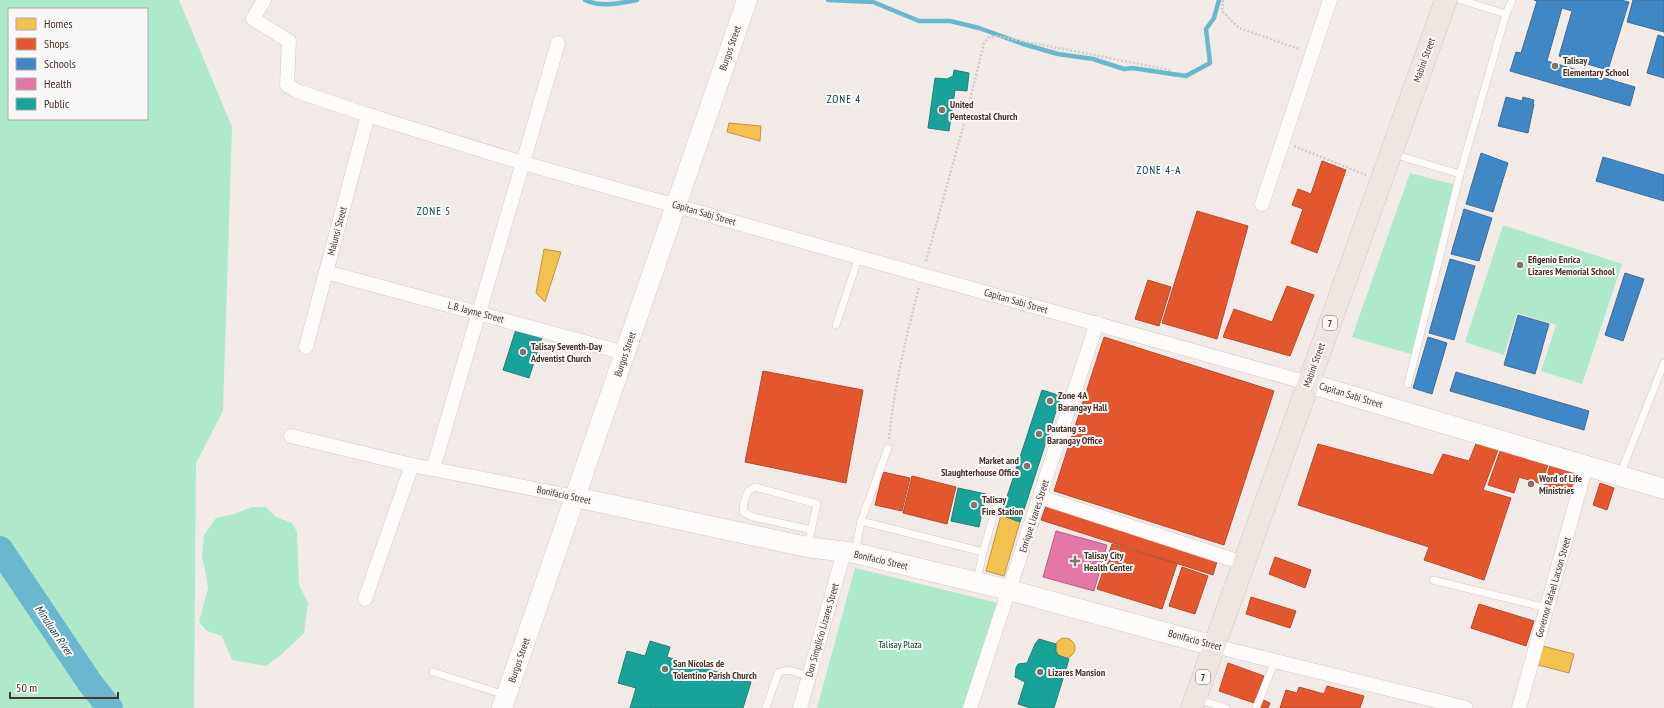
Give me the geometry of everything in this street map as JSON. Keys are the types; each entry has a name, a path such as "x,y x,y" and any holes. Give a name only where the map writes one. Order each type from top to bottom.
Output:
{"main road":[{"name":"Mabini Street","path":"1194,703 1446,0"}],"street":[{"name":"Capitan Sabi Street","path":"264,0 254,19 289,41 287,85 297,91 368,115 523,163 1308,383 1664,489"},
{"name":"Burgos Street","path":"504,702 747,0"},
{"path":"1262,204 1330,0"},
{"path":"433,469 558,43"},
{"name":"Malunsi Street","path":"306,347 368,115"},
{"name":"L.B. Jayme Street","path":"326,272 479,312 625,353"},
{"name":"Enrique Lizares Street","path":"970,708 1097,323"},
{"name":"Bonifacio Street","path":"291,436 412,465 575,498 810,538 849,553 1009,590 1214,646 1466,708"},
{"path":"364,599 412,465"},
{"name":"Governor Rafael Lacson Street","path":"1519,708 1586,466"},
{"path":"1040,497 1243,563"},
{"name":"Don Simplicio Lizares Street","path":"800,708 808,677 849,553"}],"lane":[{"path":"1461,0 1506,14"},
{"path":"1408,384 1460,174 1506,14 1512,0"},
{"path":"1390,154 1460,174"},
{"path":"836,326 859,257"},
{"path":"1620,476 1664,363"},
{"path":"849,553 888,448"},
{"path":"755,487 817,504 810,538 743,512 744,502 748,491 755,487"},
{"path":"976,583 997,502"},
{"path":"862,521 983,552"},
{"path":"1433,580 1547,608"},
{"path":"1256,708 1275,661"},
{"path":"766,708 778,673 783,670 790,670 808,677"},
{"path":"433,672 504,702"},
{"path":"1194,703 1226,708"}],"path":[{"path":"1224,0 1222,11 1239,28 1312,54"},
{"path":"888,448 891,420 907,332 962,131 984,43 989,37 997,36 1170,70"},
{"path":"1283,141 1381,181"}],"green space":[{"path":"0,0 179,0 232,127 223,411 196,463 194,708 0,708"},
{"path":"1410,173 1460,186 1414,355 1352,337"},
{"path":"1503,225 1622,264 1582,384 1541,371 1556,325 1517,313 1504,355 1465,342"},
{"path":"252,507 266,507 276,517 292,523 297,532 299,585 308,603 304,633 281,655 266,666 232,660 222,636 207,631 199,622 208,588 202,557 204,535 216,518 234,514"},
{"name":"Talisay Plaza","path":"855,568 1002,604 968,708 817,708"}],"building: Homes":[{"path":"729,123 761,126 760,141 727,132"},
{"path":"544,249 561,252 545,302 536,293"},
{"path":"1001,515 1020,522 1004,576 986,571"},
{"path":"1065,638 1072,641 1075,648 1072,655 1065,658 1058,655 1055,648 1058,641"},
{"path":"1543,646 1574,654 1569,673 1538,665"}],"building: Shops":[{"path":"1322,161 1346,170 1317,253 1291,243 1303,209 1292,205 1298,189 1311,194"},
{"path":"1197,211 1248,226 1217,339 1162,323"},
{"path":"1148,280 1171,287 1159,326 1135,319"},
{"path":"1287,286 1314,295 1290,356 1223,337 1234,309 1272,322"},
{"path":"1104,337 1274,391 1224,545 1054,491"},
{"path":"763,371 863,390 846,483 745,462"},
{"path":"1480,434 1501,442 1483,490 1511,498 1484,580 1424,560 1429,547 1298,505 1318,444 1433,475 1443,454 1469,461"},
{"path":"1503,443 1549,461 1542,484 1519,477 1514,493 1488,485"},
{"path":"1552,459 1579,467 1571,493 1544,485"},
{"path":"883,472 910,478 902,511 875,505"},
{"path":"912,476 956,487 947,524 903,513"},
{"path":"1600,483 1614,488 1607,510 1593,505"},
{"path":"1047,503 1218,558 1213,575 1041,520"},
{"path":"1112,544 1177,564 1162,609 1097,589"},
{"path":"1275,557 1311,570 1305,588 1269,574"},
{"path":"1182,567 1208,576 1195,614 1169,606"},
{"path":"1251,597 1296,611 1290,628 1246,614"},
{"path":"1479,604 1534,621 1526,646 1471,628"},
{"path":"1228,663 1264,676 1254,703 1219,691"},
{"path":"1327,686 1364,696 1360,708 1280,708 1286,690 1297,693 1299,687 1324,694"},
{"path":"1261,699 1270,703 1268,708 1258,708"}],"building: Schools":[{"path":"1534,0 1621,0 1629,2 1608,70 1559,56 1572,11 1562,8 1547,61 1635,87 1630,106 1510,71 1516,52 1521,53 1537,1"},
{"path":"1633,0 1664,0 1664,32 1627,22"},
{"path":"1658,35 1664,37 1664,78 1647,73"},
{"path":"1506,97 1522,101 1523,97 1534,100 1528,133 1498,126"},
{"path":"1481,153 1508,163 1493,212 1466,204"},
{"path":"1603,157 1664,175 1664,201 1596,181"},
{"path":"1464,209 1492,218 1479,261 1451,254"},
{"path":"1450,259 1475,266 1454,340 1429,333"},
{"path":"1625,273 1644,279 1623,341 1605,335"},
{"path":"1518,315 1549,324 1535,374 1504,365"},
{"path":"1428,337 1447,343 1432,394 1413,388"},
{"path":"1456,372 1589,411 1584,430 1450,391"}],"building: Health":[{"name":"Talisay City Health Center","path":"1056,531 1107,545 1094,591 1043,577"}],"building: Public":[{"name":"United Pentecostal Church","path":"954,70 969,73 967,91 955,90 949,131 928,128 935,78 947,79 953,76"},
{"name":"Talisay Seventh-Day Adventist Church","path":"517,326 543,334 529,378 503,370"},
{"path":"1042,390 1061,396 1020,522 1001,515"},
{"path":"958,488 986,494 979,527 951,521"},
{"name":"Lizares Mansion","path":"1039,639 1056,644 1056,651 1058,655 1069,659 1054,708 1030,708 1018,704 1025,682 1015,677 1016,668 1018,664 1027,663 1035,644"},
{"name":"San Nicolas de Tolentino Parish Church","path":"650,641 670,647 667,657 751,682 743,708 630,708 636,688 618,683 627,651 645,656"}],"waterway":[{"path":"585,0 598,4 637,0"},
{"path":"828,0 873,2 919,21 950,21 979,28 1023,44 1058,54 1093,59 1124,69 1132,68 1186,76 1210,63 1206,29 1214,18 1219,0"},
{"name":"Minuluan River","path":"0,549 90,683 110,708"}],"place":[{"name":"Talisay Elementary School","path":"1555,66"},
{"name":"United Pentecostal Church","path":"942,110"},
{"name":"Efigenio Enrica Lizares Memorial School","path":"1520,265"},
{"name":"Talisay Seventh-Day Adventist Church","path":"523,352"},
{"name":"Zone 4A Barangay Hall","path":"1050,401"},
{"name":"Pautang sa Barangay Office","path":"1039,434"},
{"name":"Market and Slaughterhouse Office","path":"1027,466"},
{"name":"Word of Life Ministries","path":"1531,484"},
{"name":"Talisay Fire Station","path":"974,505"},
{"name":"Talisay City Health Center","path":"1075,561"},
{"name":"San Nicolas de Tolentino Parish Church","path":"665,669"},
{"name":"Lizares Mansion","path":"1040,672"}],"district":[{"name":"ZONE 4","path":"844,99"},
{"name":"ZONE 4-A","path":"1159,170"},
{"name":"ZONE 5","path":"434,211"}]}
